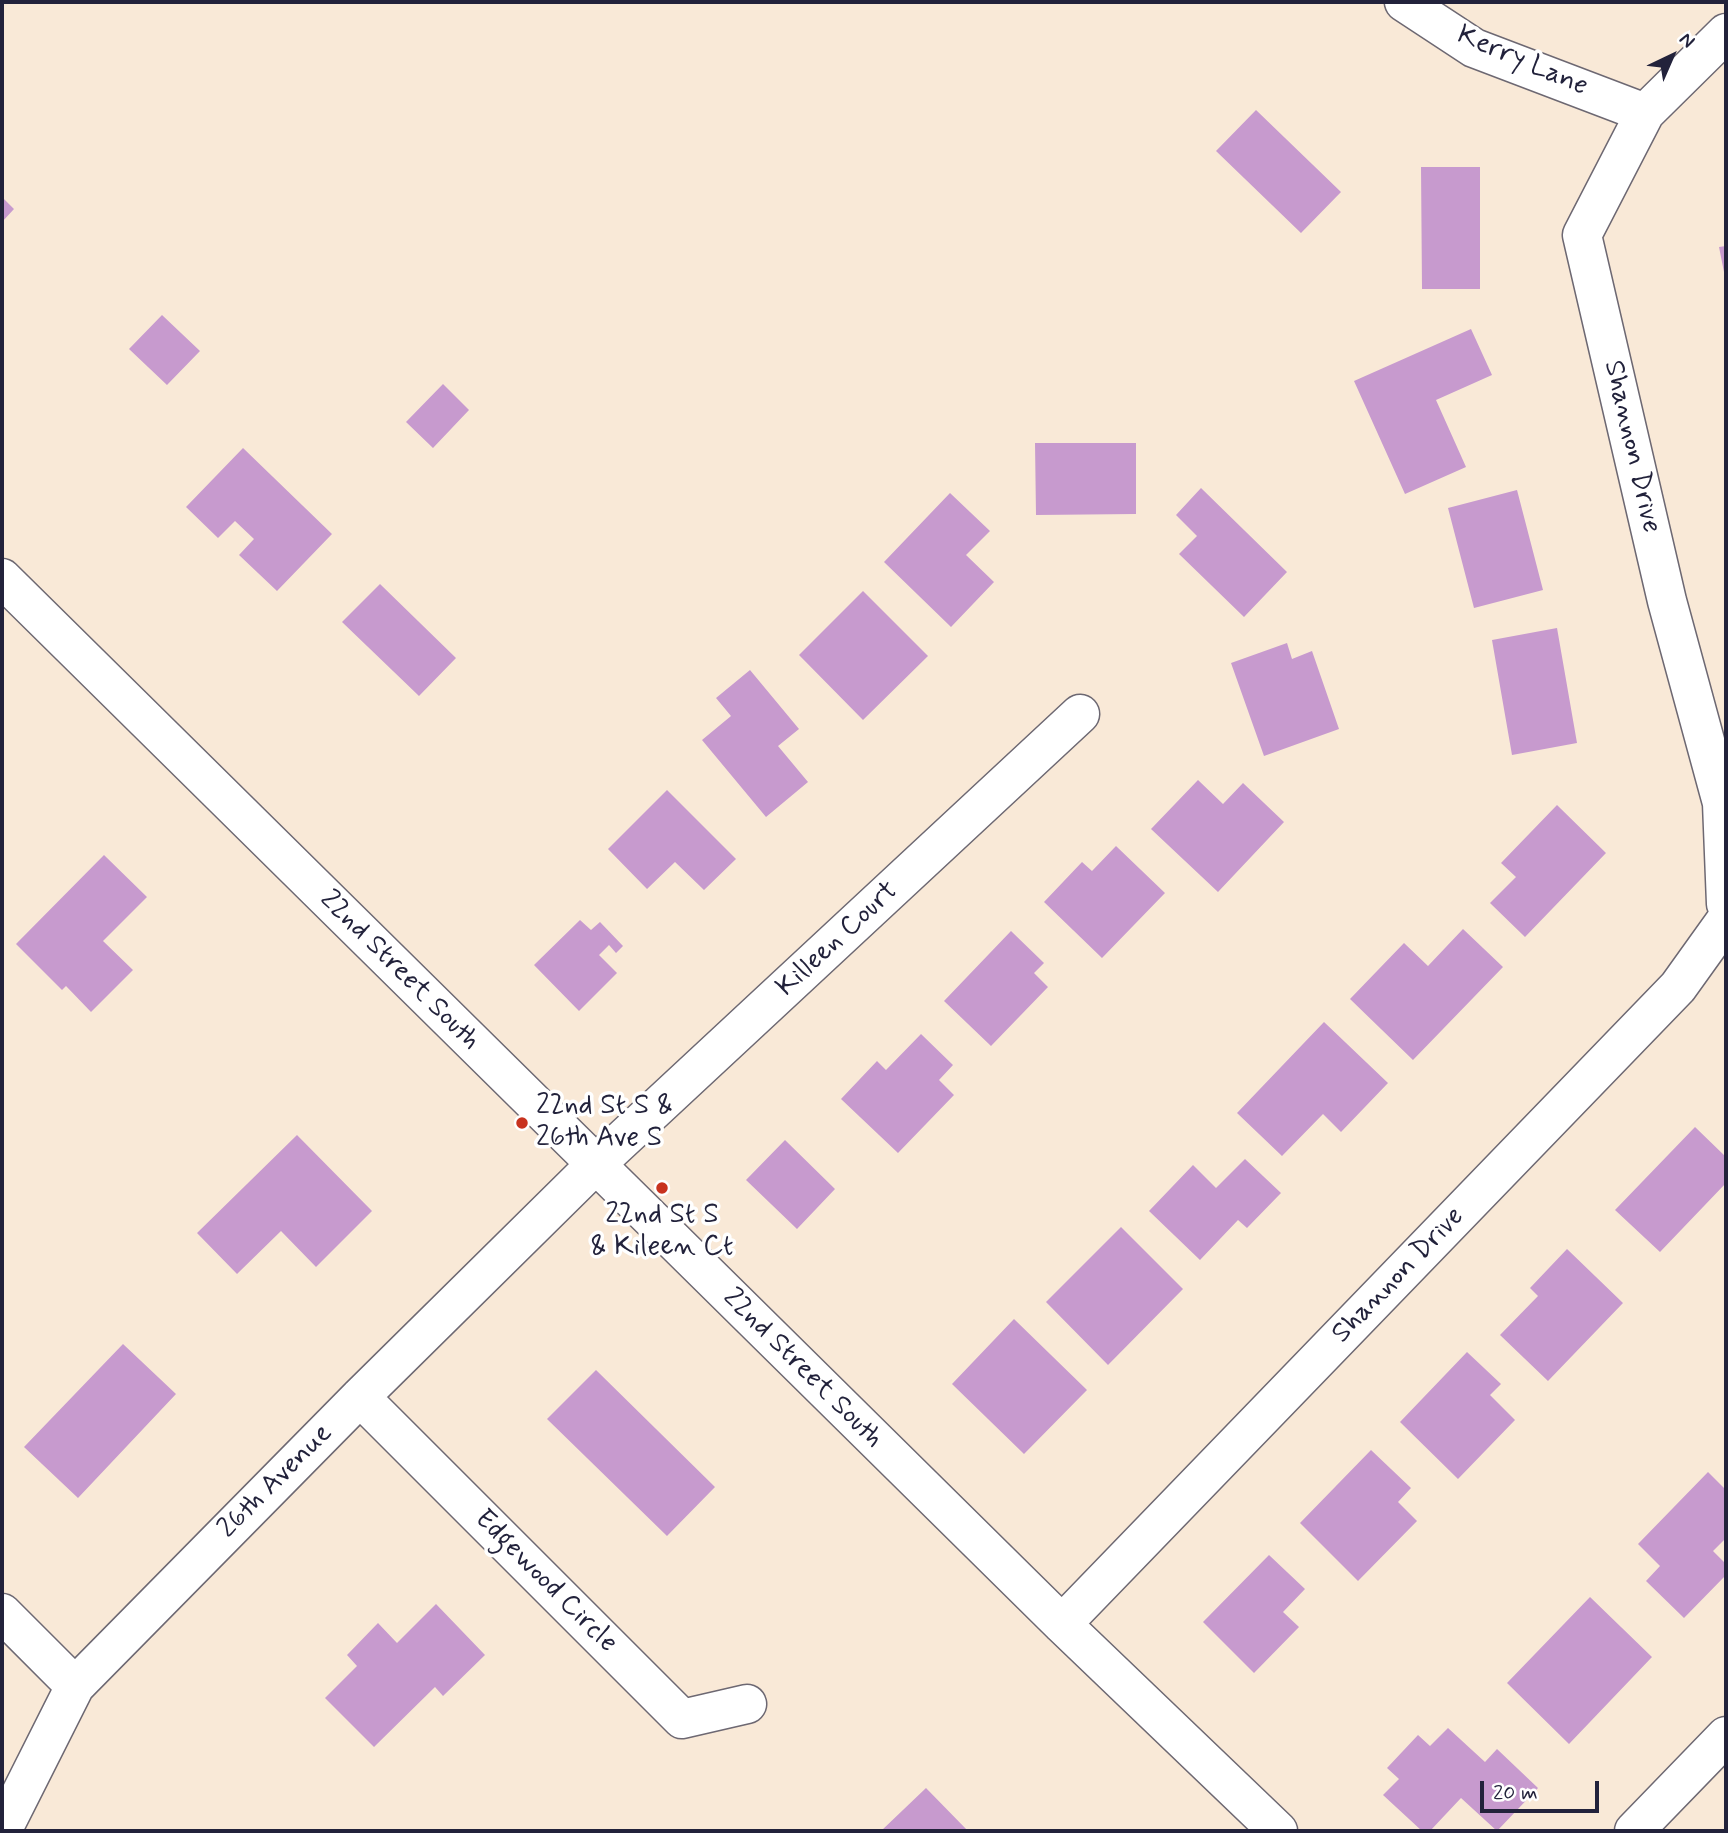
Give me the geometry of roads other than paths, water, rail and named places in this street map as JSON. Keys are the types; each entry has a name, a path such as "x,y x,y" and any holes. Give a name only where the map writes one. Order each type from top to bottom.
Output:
{"street":[{"name":"Kerry Lane","path":"1404,2 1474,48 1645,113"},
{"name":"Shannon Drive","path":"1726,33 1645,113 1582,235 1667,601 1721,803 1726,904"},
{"name":"22nd Street South","path":"2,578 595,1166 1062,1624 1278,1831"},
{"name":"Killeen Court","path":"595,1166 1080,714"},
{"name":"Shannon Drive","path":"1062,1624 1678,987 1726,920"},
{"name":"26th Avenue","path":"2,1831 75,1686 360,1397 595,1166"},
{"name":"Edgewood Circle","path":"360,1397 682,1719 747,1704"},
{"path":"2,1613 75,1686"},
{"path":"1634,1831 1726,1736"}],"place":[{"name":"22nd St S & 26th Ave S","path":"522,1123"},
{"name":"22nd St S & Kileen Ct","path":"662,1188"}]}
